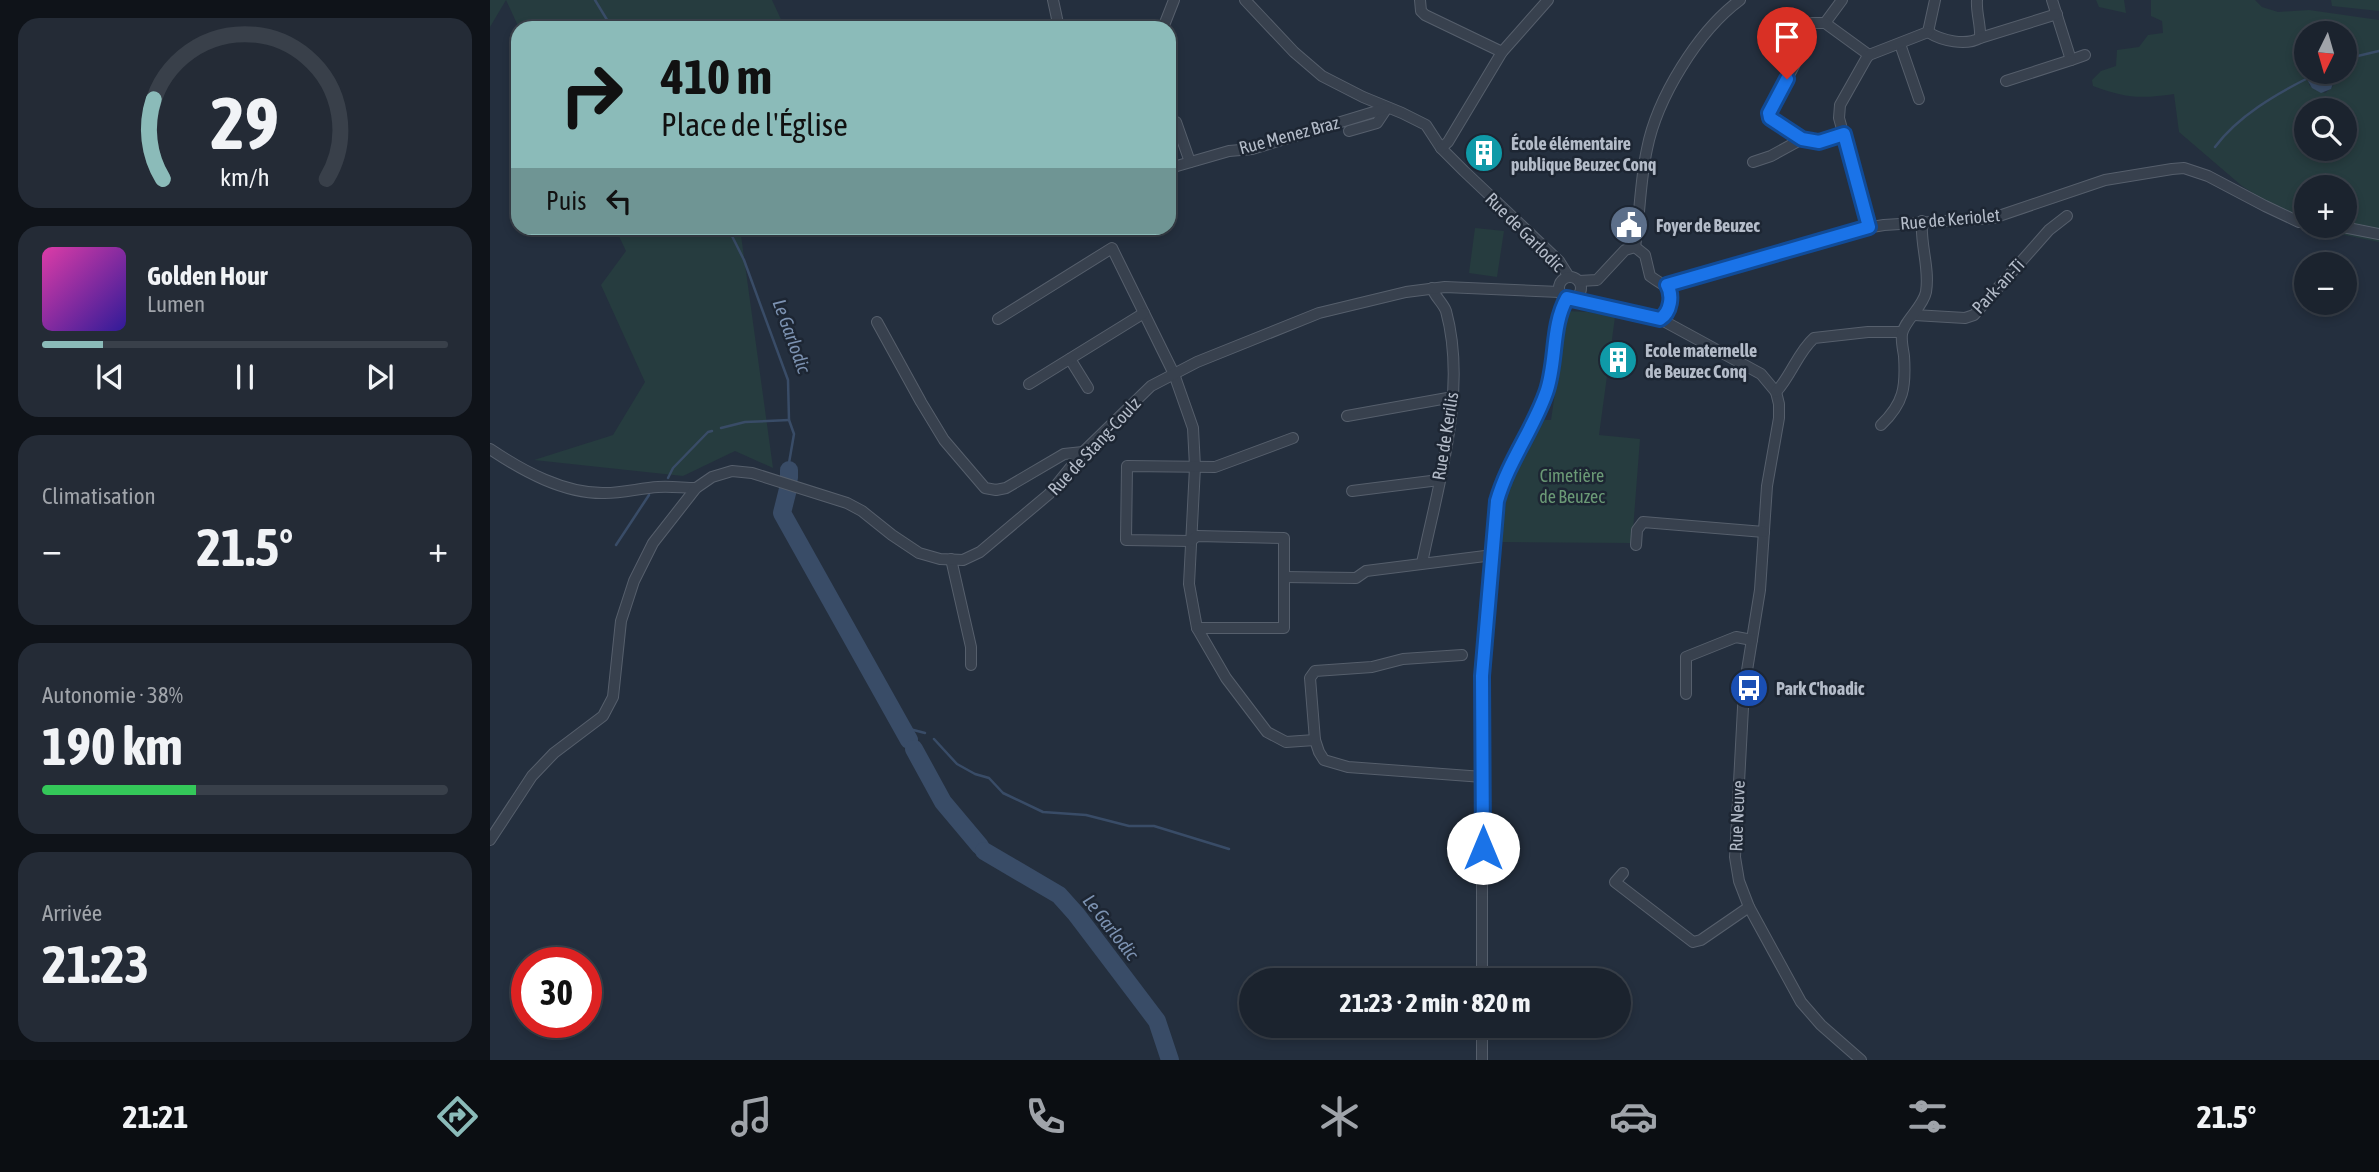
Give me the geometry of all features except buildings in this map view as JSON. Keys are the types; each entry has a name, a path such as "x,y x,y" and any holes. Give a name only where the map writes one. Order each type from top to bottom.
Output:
{"street":[{"path":"1053,0 1058,21"},
{"path":"1166,21 1174,0"},
{"name":"Rue de Garlodic","path":"1245,0 1294,52 1322,76 1426,125 1441,148 1559,261 1574,279"},
{"path":"1420,0 1425,15 1502,52"},
{"path":"1441,148 1448,142 1502,52 1548,0"},
{"path":"1636,247 1649,139 1667,93 1704,36 1730,7 1741,0"},
{"path":"1825,23 1842,0"},
{"path":"1928,32 1935,0"},
{"path":"1977,0 1976,15 1981,31 1980,38"},
{"path":"2052,0 2071,60"},
{"path":"1928,32 1938,38 1972,43 1980,38 2057,14"},
{"path":"1844,134 1819,142 1802,139 1775,123 1769,113 1796,62 1798,40 1812,23 1825,23 1870,55"},
{"path":"1869,227 1838,113 1840,105 1870,55 1928,32"},
{"path":"1900,44 1919,99"},
{"path":"2006,81 2085,55"},
{"path":"1349,131 1377,123 1387,108"},
{"name":"Rue Menez Braz","path":"1176,167 1229,151 1252,149 1387,108"},
{"path":"1176,122 1189,162"},
{"path":"1753,162 1771,156 1802,139"},
{"name":"Rue de Keriolet","path":"1667,285 1869,227 1922,221 1993,218 2105,180 2184,168 2208,176 2294,220"},
{"name":"Park-an-Ti","path":"1914,315 1965,318 1974,315 2049,230 2067,216"},
{"path":"1881,425 1896,411 1902,398 1905,378 1902,332 1926,293 1927,276 1920,237 1922,221"},
{"path":"2357,230 2379,234"},
{"path":"1482,968 1482,676 1497,501 1504,477 1546,394 1566,296 1561,282 1574,279 1597,280 1625,250 1636,247"},
{"path":"1636,247 1645,255 1650,276 1667,285 1671,295 1668,312 1660,319 1762,374 1776,392 1814,338 1868,332 1902,332"},
{"path":"998,319 1112,248 1174,374 1193,428 1195,467 1189,584 1197,628 1226,678 1267,732 1286,742 1315,740"},
{"path":"1566,296 1577,296 1581,291 1574,279"},
{"path":"1445,309 1454,287"},
{"name":"Rue de Stang-Coulz","path":"696,488 712,477 732,471 752,473 847,503 919,553 940,559 963,560 980,552 1049,494 1083,452 1151,386 1197,362 1320,313 1406,292 1454,287 1566,296 1660,319"},
{"name":"Rue de Kerilis","path":"1422,563 1453,397 1453,358 1445,309 1432,288"},
{"path":"1029,384 1144,313"},
{"path":"877,322 920,402 944,440 985,488 996,491 1006,488 1064,454 1083,452"},
{"path":"1070,359 1088,388"},
{"name":"Rue Neuve","path":"1776,392 1779,418 1767,486 1760,590 1744,689 1734,846 1739,881 1749,907 1801,1002 1821,1025 1861,1060"},
{"path":"1346,416 1453,397"},
{"path":"1197,628 1284,628 1284,538 1197,536 1192,541 1126,540 1127,466 1215,467 1293,438"},
{"path":"490,449 509,462 553,484 583,492 604,493 660,486 696,488"},
{"path":"1352,491 1439,480"},
{"path":"490,840 532,776 554,753 603,716 613,697 621,621 634,581 653,543 696,488"},
{"path":"1636,545 1637,530 1643,522 1764,532"},
{"path":"1284,577 1356,578 1366,571 1493,555"},
{"path":"951,559 971,647 971,665"},
{"path":"1686,694 1686,657 1735,638 1752,640"},
{"path":"1462,655 1403,659 1373,667 1315,671 1310,678 1315,740 1324,760 1348,767 1483,777"},
{"path":"1622,873 1615,882 1693,942 1701,940 1749,907"},
{"path":"1482,1038 1482,1060"}],"green space":[{"path":"490,0 506,0 490,27"},
{"path":"506,0 772,0 782,21 516,21"},
{"path":"2096,0 2124,0 2126,13 2099,7"},
{"path":"2151,0 2255,0 2262,7 2278,12 2309,10 2379,20 2379,242 2357,237 2357,175 2294,175 2294,214 2268,203 2242,186 2179,132 2174,94 2133,96 2093,86 2092,80 2101,71 2116,66 2117,50 2139,47 2148,35 2163,33 2162,21 2151,16"},
{"path":"2331,0 2379,0 2379,11 2332,6"},
{"path":"1475,228 1504,231 1497,277 1469,273"},
{"path":"618,235 741,235 773,468 735,451 683,476 534,460 613,435 645,382 601,285 626,251"},
{"name":"Cimetière de Beuzec","path":"1567,311 1615,317 1599,435 1640,439 1632,543 1501,542 1508,486 1515,466 1540,420 1551,420"}],"water":[{"path":"2310,84 2333,84 2331,89 2321,93"}],"waterway":[{"name":"Le Garlodic","path":"595,0 608,21"},
{"path":"2357,56 2379,51"},
{"path":"2215,147 2246,116 2297,84"},
{"name":"Le Garlodic","path":"732,235 744,260 788,380 789,420 794,434 789,463"},
{"path":"721,428 745,422 789,420"},
{"path":"668,478 673,468 712,431"},
{"name":"Le Garlodic","path":"789,470 789,478"},
{"name":"Le Garlodic","path":"788,489 782,513 909,740"},
{"path":"616,545 649,495"},
{"path":"902,727 925,733"},
{"path":"934,739 957,764 989,778 1003,793 1043,812 1086,815 1129,826 1154,826 1229,849"},
{"name":"Le Garlodic","path":"914,749 943,802 980,846"},
{"name":"Le Garlodic","path":"984,851 1059,895 1076,914 1157,1021 1170,1060"}],"place":[{"name":"École élémentaire publique Beuzec Conq","path":"1484,153"},
{"name":"Foyer de Beuzec","path":"1629,225"},
{"name":"Ecole maternelle de Beuzec Conq","path":"1618,360"},
{"name":"Park C'hoadic","path":"1749,688"}],"route":[{"path":"1483,848 1482,676 1497,501 1504,477 1546,394 1561,310 1567,298 1660,319 1668,312 1671,295 1667,285 1869,227 1844,134 1819,142 1802,139 1770,118 1769,113 1787,79"}]}
